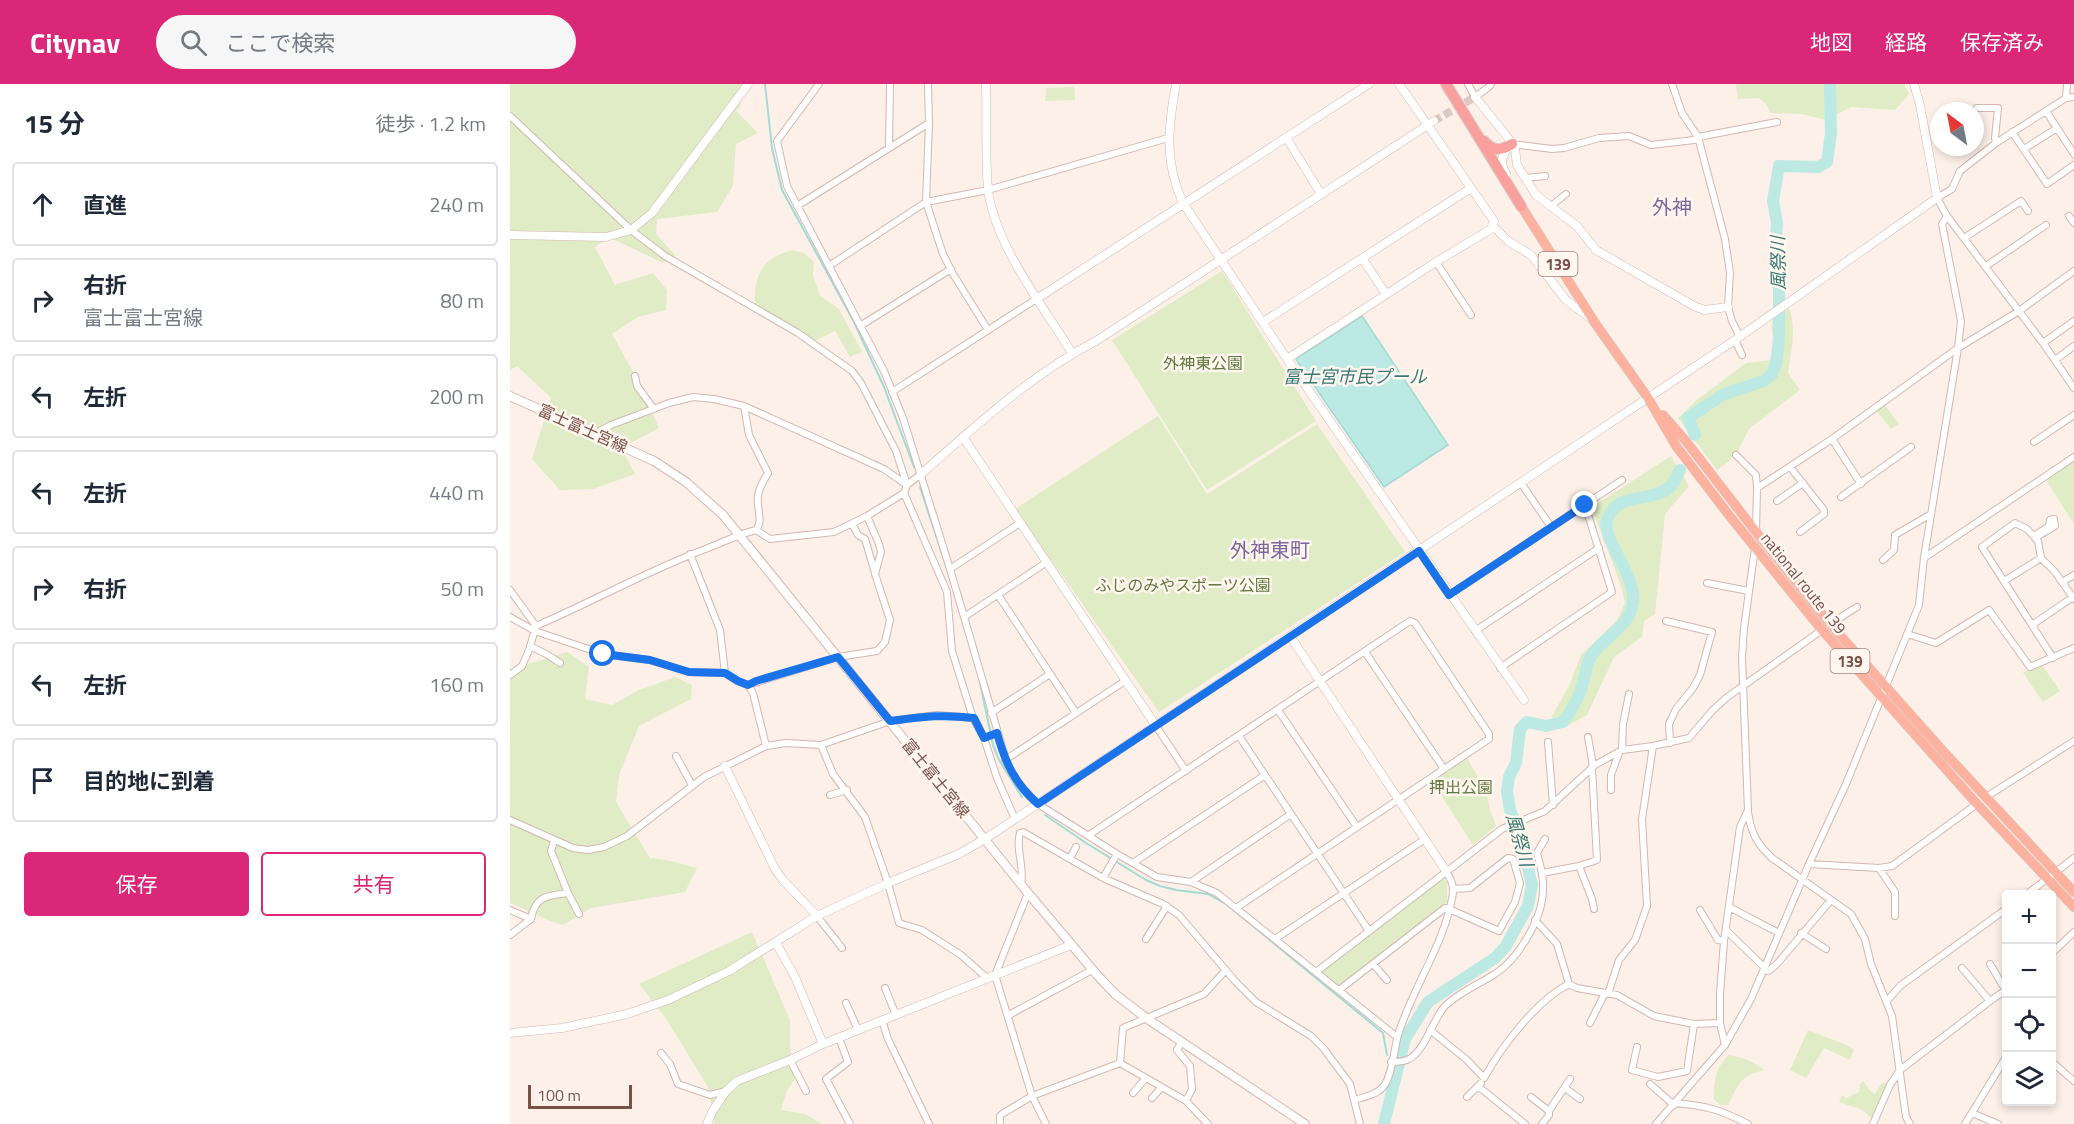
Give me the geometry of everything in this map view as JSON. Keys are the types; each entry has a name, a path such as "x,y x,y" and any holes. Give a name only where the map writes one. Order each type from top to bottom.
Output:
{"highway":[{"name":"139","path":"1446,84 1521,206"},
{"path":"1480,137 1493,149 1502,149 1512,144"},
{"name":"national route 139","path":"1521,206 1595,323 1648,398 1676,446 1755,547 1822,630 1882,698 2074,907"},
{"name":"national route 139","path":"1648,398 1685,440 1830,624 2074,892"}],"main road":[{"name":"富士富士宮線","path":"510,396 632,450 672,472 723,515 1092,970 1115,994 1146,1018 1303,1124"}],"street":[{"path":"510,235 606,237 631,231 652,213 748,84"},
{"path":"819,84 777,141 784,178 884,371 921,474 1005,760 1018,783 1038,804 1157,877 1191,882 1217,893 1397,1037"},
{"path":"889,148 890,84"},
{"path":"928,84 926,202 943,254 988,330"},
{"path":"986,84 988,190 993,214 1009,253 1072,353"},
{"path":"1176,84 1168,138 1174,180 1183,203 1287,359 1524,700"},
{"path":"892,392 1369,84"},
{"path":"1287,359 1493,226 1494,221 1431,123 1399,84"},
{"path":"1468,84 1475,97 1512,144 1517,165 1536,195 1578,226 1596,250 1694,306 1704,310 1728,307"},
{"path":"1475,97 1491,87 1491,84"},
{"path":"1672,84 1682,113 1698,137 1725,239 1730,273 1728,307 1742,355"},
{"path":"1914,84 1937,198 1947,216 2074,388"},
{"path":"2066,98 2067,84"},
{"path":"510,1032 562,1028 627,1014 694,988 729,971 817,916 888,883 959,854 985,839 1738,338 1952,189 1960,171 1996,143 2066,98 2074,97"},
{"path":"1984,108 1998,108 1996,143"},
{"path":"2046,111 2074,154"},
{"path":"510,117 631,231 676,264 798,333 852,371 861,383 896,451 907,485"},
{"path":"1512,144 1552,149 1599,138 1629,136 1651,145 1694,140 1698,137 1777,122"},
{"path":"797,206 929,123"},
{"path":"756,530 770,538 834,532 867,516 904,493 907,485 1027,384 1431,123"},
{"path":"2024,149 2057,128"},
{"path":"2012,132 2047,184 2074,165"},
{"path":"1286,137 1321,194"},
{"path":"829,267 926,202 988,190 1168,138"},
{"path":"1512,144 1503,154 1502,167 1521,206"},
{"path":"1525,178 1545,176"},
{"path":"1263,322 1471,188"},
{"path":"1551,206 1566,194"},
{"path":"1965,238 2021,201 2028,211"},
{"path":"1656,1124 1725,1045 1750,999 1846,784 1919,604 1924,558 1961,321 1942,224 1947,216"},
{"path":"2069,216 2074,223"},
{"path":"1986,266 2046,225"},
{"path":"1493,226 1508,241 1531,255 1566,300 1595,323"},
{"path":"1362,258 1386,294"},
{"path":"1436,262 1471,315"},
{"path":"860,326 951,269"},
{"path":"1757,488 1832,439 1958,348 2019,311 2074,271"},
{"path":"2043,343 2074,321"},
{"path":"2055,360 2074,346"},
{"path":"635,376 637,386 654,409"},
{"path":"594,434 611,424 693,397 714,399 744,406 884,469 907,485"},
{"path":"510,675 522,666 535,629 608,591 690,554 759,527 758,496 768,472 749,435 744,406"},
{"path":"2034,442 2074,415"},
{"path":"963,437 1186,771"},
{"path":"1832,439 1861,484"},
{"path":"1841,497 1911,447"},
{"path":"1736,455 1756,475 1756,532"},
{"path":"1924,558 2074,457"},
{"path":"1790,467 1824,510 1824,514 1800,532"},
{"path":"1449,595 1622,480"},
{"path":"1521,483 1551,527"},
{"path":"1777,501 1803,483"},
{"path":"904,493 947,592 952,651 974,718 1015,819"},
{"path":"1500,668 1612,592 1585,505"},
{"path":"1882,560 1894,550 1895,535 1931,514"},
{"path":"867,516 876,535 880,552 875,574"},
{"path":"950,569 1020,523"},
{"path":"2032,625 2073,598 2041,558 2038,541 2027,529 2014,523 1982,547 2053,658"},
{"path":"748,685 838,657 877,651 885,642 890,620 865,539 858,536 852,524"},
{"path":"1755,547 1742,657 1748,810 1751,829 1761,848 1851,914 1855,920 1865,939 1879,987 1892,1016 1906,1117 1910,1124"},
{"path":"1475,631 1599,548"},
{"path":"690,554 720,630 725,673"},
{"path":"2004,581 2041,558"},
{"path":"964,617 1047,562"},
{"path":"2062,583 2074,575"},
{"path":"1707,583 1749,591"},
{"path":"510,590 535,629"},
{"path":"998,595 1076,713"},
{"path":"1830,624 1857,607"},
{"path":"1907,634 1936,643 1989,610 2030,667 2074,648"},
{"path":"510,617 535,629 603,654 650,660 689,672 725,673 748,685 753,693 766,746"},
{"path":"1089,836 1410,621 1415,622 1490,734 1489,740 1236,908"},
{"path":"1666,621 1712,632 1700,675 1676,709 1669,724 1670,743"},
{"path":"1316,972 1502,829 1545,811 1593,766 1620,752 1689,738 1712,711 1743,685 1822,630"},
{"path":"1290,636 1446,871 1453,888 1442,934 1406,1010 1397,1037 1388,1081 1375,1094 1354,1100"},
{"path":"530,646 560,663"},
{"path":"1365,652 1444,769"},
{"path":"991,713 1050,674"},
{"path":"1005,760 1125,681"},
{"path":"1611,790 1611,775 1620,752 1629,694"},
{"path":"1278,710 1356,827"},
{"path":"510,820 573,848 588,850 604,847 627,836 692,785 766,746 821,745 890,721 937,715 974,718"},
{"path":"984,738 997,733"},
{"path":"1239,736 1369,931"},
{"path":"1542,873 1597,860 1593,766 1588,737"},
{"path":"1986,797 2074,741"},
{"path":"1548,742 1553,805"},
{"path":"821,745 833,774 865,817 899,923 922,930 991,977 1009,1016 1032,1096 1046,1124"},
{"path":"1590,1023 1606,993 1619,960 1635,940 1647,906 1642,819 1653,746"},
{"path":"676,756 692,785"},
{"path":"725,766 775,869 842,948"},
{"path":"1133,863 1265,775"},
{"path":"830,795 847,790"},
{"path":"1809,864 1879,868 1892,866 1977,804"},
{"path":"1725,1045 1720,1023 1724,941 1740,827 1748,810"},
{"path":"1191,882 1291,814"},
{"path":"1021,884 1023,875 1018,839 1020,833 1023,832 1103,878 1167,906 1192,929 1256,1002 1311,1036 1323,1049 1350,1084 1360,1124"},
{"path":"1275,939 1425,839"},
{"path":"1392,1062 1405,1060 1414,1055 1448,1004 1509,963 1518,952 1540,906 1543,890 1537,853 1545,839"},
{"path":"554,841 551,851 579,914"},
{"path":"1070,858 1076,848"},
{"path":"1103,878 1117,854"},
{"path":"1339,990 1445,908 1499,931 1515,902 1520,883 1513,859 1508,858 1470,888 1453,888"},
{"path":"2033,890 2074,858"},
{"path":"1579,866 1594,909"},
{"path":"1879,868 1895,892 1895,916"},
{"path":"510,935 531,919 534,906 540,900 550,895 568,893"},
{"path":"991,977 1028,893"},
{"path":"1726,930 1768,971 1776,965 1831,900"},
{"path":"1146,939 1167,906"},
{"path":"1729,907 1779,933"},
{"path":"510,910 531,919"},
{"path":"1700,910 1718,940 1724,941"},
{"path":"1887,1001 1900,986 2002,913"},
{"path":"1535,920 1557,944 1569,984 1577,988 1617,995 1654,1016 1694,1023 1720,1023"},
{"path":"2056,949 2074,932"},
{"path":"1802,933 1826,949"},
{"path":"776,943 795,977 823,1044"},
{"path":"707,1124 726,1091 737,1081 896,1014 1071,945"},
{"path":"1373,964 1387,980"},
{"path":"1990,964 2002,984"},
{"path":"1962,968 1990,1000"},
{"path":"1009,1016 1092,970"},
{"path":"1120,1063 1123,1028 1204,994 1226,970"},
{"path":"1467,1097 1479,1087 1493,1063 1528,1018 1547,998 1569,984"},
{"path":"885,988 896,1014"},
{"path":"1873,1124 1890,1085 1900,1070 2002,992"},
{"path":"846,1002 858,1030"},
{"path":"882,1020 888,1039 929,1124"},
{"path":"1637,1047 1632,1070 1658,1077 1687,1071 1694,1023"},
{"path":"1430,1030 1467,1060 1484,1078"},
{"path":"838,1038 848,1062 826,1079 850,1124"},
{"path":"1182,1041 1178,1050 1190,1066 1192,1089 1186,1101"},
{"path":"661,1053 670,1064 678,1084 710,1095 726,1091"},
{"path":"790,1060 806,1091"},
{"path":"1000,1124 1002,1113 1032,1096 1120,1063"},
{"path":"1120,1063 1186,1101 1208,1124"},
{"path":"1965,1124 2002,1064"},
{"path":"2056,1067 2074,1081"},
{"path":"1133,1093 1146,1078"},
{"path":"1542,1124 1570,1079"},
{"path":"1650,1084 1674,1104 1708,1107 1748,1124"},
{"path":"1152,1098 1162,1087"},
{"path":"1479,1087 1525,1124"},
{"path":"1565,1088 1580,1099"},
{"path":"1531,1096 1549,1111"},
{"path":"1972,1113 1998,1124"}],"green space":[{"path":"510,84 744,84 740,108 736,111 758,133 736,144 733,186 717,212 657,219 656,234 675,255 663,263 609,237 595,247 615,285 653,273 667,290 666,310 638,317 612,334 639,383 659,428 621,448 635,474 593,489 560,490 532,459 551,398 517,366 510,370"},
{"path":"1736,84 1904,84 1909,94 1895,110 1851,107 1826,120 1802,114 1770,113 1767,105 1759,98 1738,99"},
{"path":"1074,87 1075,100 1045,101 1046,88"},
{"path":"792,250 804,253 814,262 813,275 820,296 839,309 862,352 850,357 835,331 815,341 755,304 756,286 762,269 772,258"},
{"name":"外神東公園","path":"1222,271 1316,421 1207,490 1112,340"},
{"path":"1789,308 1793,332 1788,373 1800,390 1749,429 1738,451 1717,470 1678,418 1697,400 1746,363 1772,360 1774,348 1772,320"},
{"path":"1884,404 1899,424 1891,429 1876,410"},
{"name":"ふじのみやスポーツ公園","path":"1158,416 1207,494 1317,424 1405,552 1159,712 1015,509"},
{"path":"1671,456 1689,486 1665,514 1655,614 1644,621 1642,637 1614,657 1587,715 1569,725 1557,728 1552,716 1569,686 1581,655 1617,620 1625,603 1592,507"},
{"path":"2074,461 2074,524 2046,480"},
{"path":"567,652 589,667 585,699 612,705 639,690 675,677 692,685 691,699 639,726 619,775 616,802 650,858 697,868 685,892 591,908 563,925 510,903 510,676 522,666"},
{"path":"2042,665 2060,691 2043,702 2023,673"},
{"name":"押出公園","path":"1467,758 1486,790 1496,826 1473,845 1432,781"},
{"path":"1442,878 1447,882 1447,902 1339,986 1322,972"},
{"path":"752,932 790,1020 790,1048 796,1077 787,1091 781,1110 805,1114 822,1124 715,1124 708,1087 665,1017 639,984"},
{"path":"1808,1030 1849,1046 1854,1050 1850,1060 1824,1048 1806,1078 1790,1070"},
{"path":"1728,1055 1747,1060 1764,1070 1749,1075 1741,1082 1728,1105 1720,1105 1714,1099 1715,1080 1720,1065"},
{"path":"1863,1081 1875,1094 1881,1084 1885,1083 1889,1087 1872,1118 1862,1110 1839,1102 1842,1095 1846,1098 1859,1092"}],"water":[{"name":"富士宮市民プール","path":"1362,316 1448,445 1384,487 1297,361 1297,358"}],"waterway":[{"path":"765,84 772,148 782,190 854,322 884,387 914,467"},
{"name":"風祭川","path":"1695,435 1688,418 1724,394 1764,381 1772,374 1776,364 1779,338 1779,290 1775,257 1777,223 1773,201 1779,166 1818,167 1827,162 1831,133 1830,84"},
{"name":"風祭川","path":"1384,1124 1405,1039 1428,1002 1495,958 1506,946 1528,906 1532,885 1521,836 1510,810 1507,791 1509,777 1516,763 1520,729 1527,722 1546,726 1563,722 1579,696 1591,656 1628,618 1633,602 1633,592 1609,538 1607,521 1611,511 1626,501 1663,491 1672,484 1680,470"},
{"path":"920,487 951,581"},
{"path":"978,673 993,745 999,760 1022,797"},
{"path":"1045,815 1146,880 1176,890 1208,894 1226,904 1383,1033 1387,1055"},
{"name":"風祭川","path":"1394,1067 1398,1075"}],"tunnel":[{"path":"1434,121 1475,97"}],"district":[{"name":"外神","path":"1672,206"},
{"name":"外神東町","path":"1270,549"}],"route":[{"path":"603,654 650,660 689,672 725,673 748,685 838,657 890,721 937,715 974,718 984,738 997,733 1008,767 1018,783 1038,804 1419,551 1449,595 1585,505"}]}
